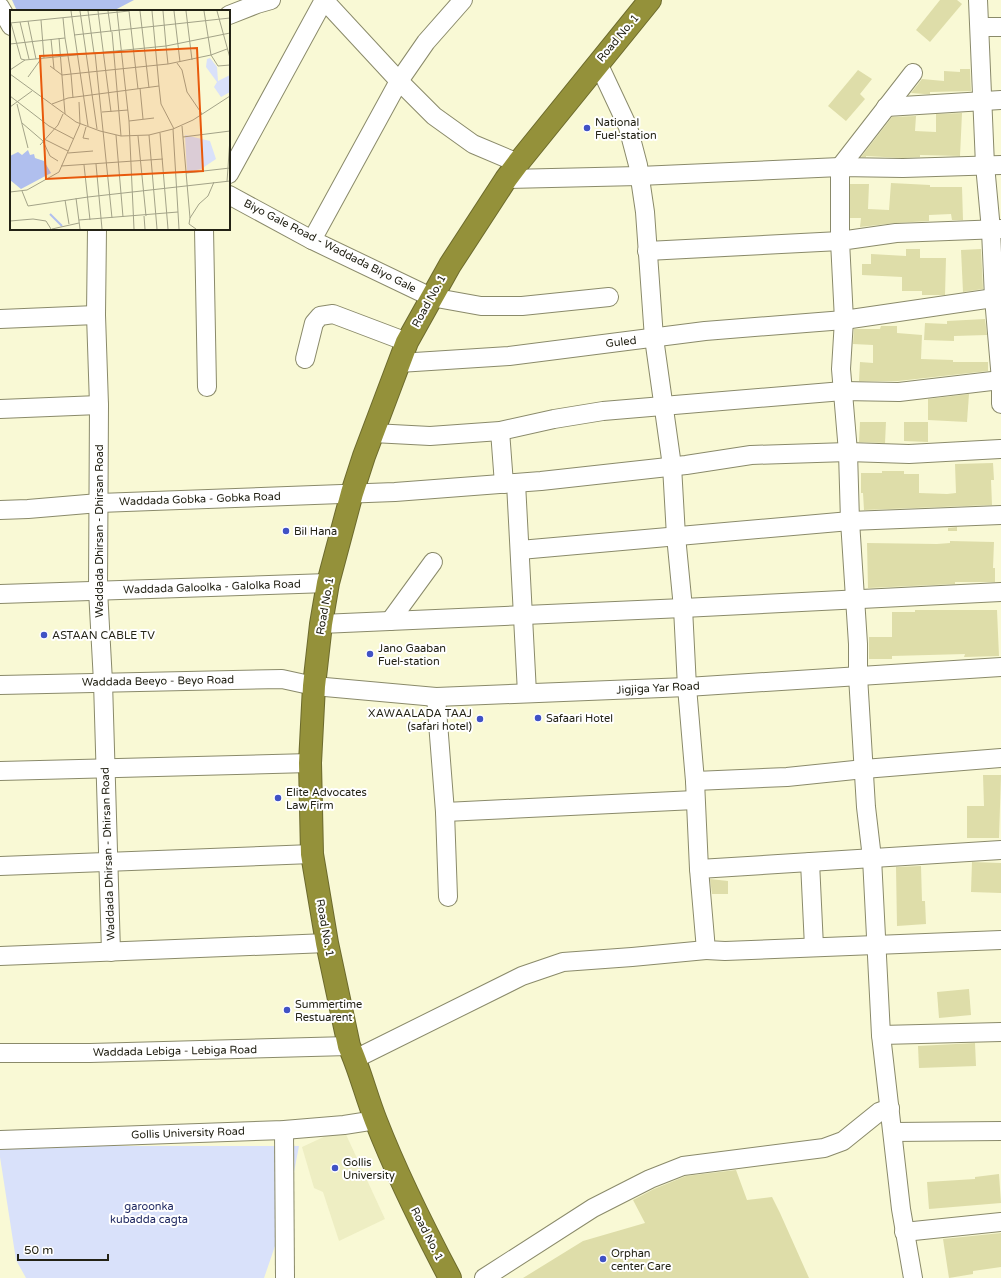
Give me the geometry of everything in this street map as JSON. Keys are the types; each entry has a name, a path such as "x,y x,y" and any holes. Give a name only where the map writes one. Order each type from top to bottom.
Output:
{"highway":[{"name":"Road No. 1","path":"450,1278 418,1216 376,1120 352,1052 327,942 312,854 310,763 314,686 321,624 328,584 352,493 364,456 407,342 430,297 512,171 650,0"}],"street":[{"path":"230,15 271,0"},
{"path":"230,172 324,0 399,81 434,116 512,171 639,176 840,167 903,168 993,165"},
{"path":"312,240 399,81 426,42 463,0"},
{"path":"976,1 981,28 982,101 993,165 1001,404"},
{"path":"0,7 10,24"},
{"path":"981,28 1001,27"},
{"path":"598,63 628,127 645,212 654,338 672,466 676,536 683,608 687,687 696,781 695,800 699,869 706,950"},
{"path":"913,73 840,167 840,241 844,320 841,369 848,452 850,522 858,644 858,676 872,858 881,1035 904,1232 913,1278"},
{"path":"886,107 1001,100"},
{"name":"Biyo Gale Road - Waddada Biyo Gale","path":"230,196 312,240 430,297 481,306 522,306 609,297"},
{"name":"Waddada Dhirsan - Dhirsan Road","path":"97,230 96,315 99,405 98,590 103,682 111,952"},
{"path":"204,230 207,387"},
{"path":"648,251 840,241 896,233 996,230"},
{"name":"Guled","path":"399,363 509,356 705,331 844,320 997,297"},
{"path":"305,359 314,323 320,316 332,314 407,342"},
{"path":"0,320 96,315"},
{"path":"373,433 430,436 500,431 554,419 603,411 843,391 899,392 1001,380"},
{"path":"0,409 99,405"},
{"path":"500,431 520,550 527,694"},
{"name":"Waddada Gobka - Gobka Road","path":"0,510 99,503 395,492 510,484 751,456 848,452 909,454 1001,449"},
{"path":"520,550 850,522 950,518 1001,514"},
{"path":"390,621 433,562"},
{"name":"Waddada Galoolka - Galolka Road","path":"0,594 328,584"},
{"path":"321,624 1001,592"},
{"name":"Jigjiga Yar Road","path":"314,686 436,697 687,687 1001,667"},
{"name":"Waddada Beeyo - Beyo Road","path":"0,685 282,680 314,686"},
{"path":"436,697 445,812 448,897"},
{"path":"696,781 787,777 1001,758"},
{"path":"0,771 310,763"},
{"path":"445,812 695,800"},
{"path":"699,869 1001,850"},
{"path":"0,866 312,854"},
{"path":"810,862 814,947"},
{"path":"352,1052 522,976 563,962 706,950 725,951 876,946 1001,940"},
{"path":"0,956 327,942"},
{"path":"881,1035 1001,1032"},
{"name":"Waddada Lebiga - Lebiga Road","path":"0,1053 352,1052"},
{"path":"484,1278 593,1208 650,1179 683,1166 824,1148 843,1141 879,1112 890,1108"},
{"name":"Gollis University Road","path":"0,1140 284,1130 344,1125 376,1120"},
{"path":"284,1130 285,1278"},
{"path":"893,1132 1001,1131"},
{"path":"904,1232 1001,1222"}],"shaded area":[{"name":"Gollis University","path":"343,1128 385,1219 339,1241 323,1192 314,1188 302,1147"}],"green space":[{"name":"garoonka kubadda cagta","path":"299,1146 286,1214 264,1278 26,1278 16,1260 0,1157 0,1147"}],"water":[{"path":"12,0 134,0 115,10 17,10"}],"building":[{"path":"940,0 957,0 962,4 930,42 916,30"},
{"path":"960,69 970,69 971,91 930,92 930,94 911,93 922,79 944,81 944,71 960,72"},
{"path":"858,70 872,79 860,94 865,99 846,121 828,106"},
{"path":"962,113 960,156 920,155 920,157 903,158 861,157 892,117 916,116 915,131 936,132 936,114"},
{"path":"891,183 930,185 930,187 962,187 963,220 952,220 951,214 929,215 929,221 860,227 861,218 850,218 850,184 869,184 868,209 889,210"},
{"path":"906,249 920,249 920,258 946,258 945,295 922,295 922,291 902,291 902,277 862,275 862,264 871,264 871,254 906,256"},
{"path":"981,249 983,289 963,292 961,250"},
{"path":"985,319 987,335 954,336 954,341 924,340 925,323 947,324 947,321"},
{"path":"881,326 897,326 897,333 922,335 921,359 953,360 953,362 988,362 988,371 898,381 859,381 860,362 873,363 873,345 853,344 854,329 880,329"},
{"path":"969,394 967,422 928,420 928,399"},
{"path":"860,422 886,422 885,443 859,442"},
{"path":"904,422 928,422 928,442 904,441"},
{"path":"993,463 994,480 991,480 992,505 864,510 863,493 861,493 861,473 904,471 904,474 919,474 919,493 947,494 956,493 955,464"},
{"path":"957,527 957,531 948,531 948,528"},
{"path":"950,541 994,542 993,568 995,568 995,582 955,582 955,584 868,588 867,543 937,544 950,543"},
{"path":"915,610 997,610 999,656 964,657 965,654 892,656 892,659 869,659 869,637 892,637 892,612 915,612"},
{"path":"983,775 1001,775 999,838 967,838 967,806 984,806"},
{"path":"972,862 1001,863 1001,893 971,892"},
{"path":"921,866 922,901 925,901 926,924 897,926 896,867"},
{"path":"710,879 728,881 728,894 712,894"},
{"path":"969,989 971,1015 939,1018 937,992"},
{"path":"975,1043 976,1066 919,1068 918,1046"},
{"path":"736,1170 747,1200 772,1197 809,1278 523,1278 583,1241 645,1223 633,1200 654,1189 686,1176"},
{"path":"999,1174 1001,1203 929,1209 927,1182 975,1179 975,1177"},
{"path":"1001,1233 1001,1267 973,1271 973,1274 949,1278 943,1239"}],"place":[{"name":"National Fuel-station","path":"587,128"},
{"name":"Bil Hana","path":"286,531"},
{"name":"ASTAAN CABLE TV","path":"44,635"},
{"name":"Jano Gaaban Fuel-station","path":"370,654"},
{"name":"Safaari Hotel","path":"538,718"},
{"name":"XAWAALADA TAAJ (safari hotel)","path":"480,719"},
{"name":"Elite Advocates Law Firm","path":"278,798"},
{"name":"Summertime Restuarent","path":"287,1010"},
{"name":"Gollis University","path":"335,1168"},
{"name":"Orphan center Care","path":"603,1259"}]}
